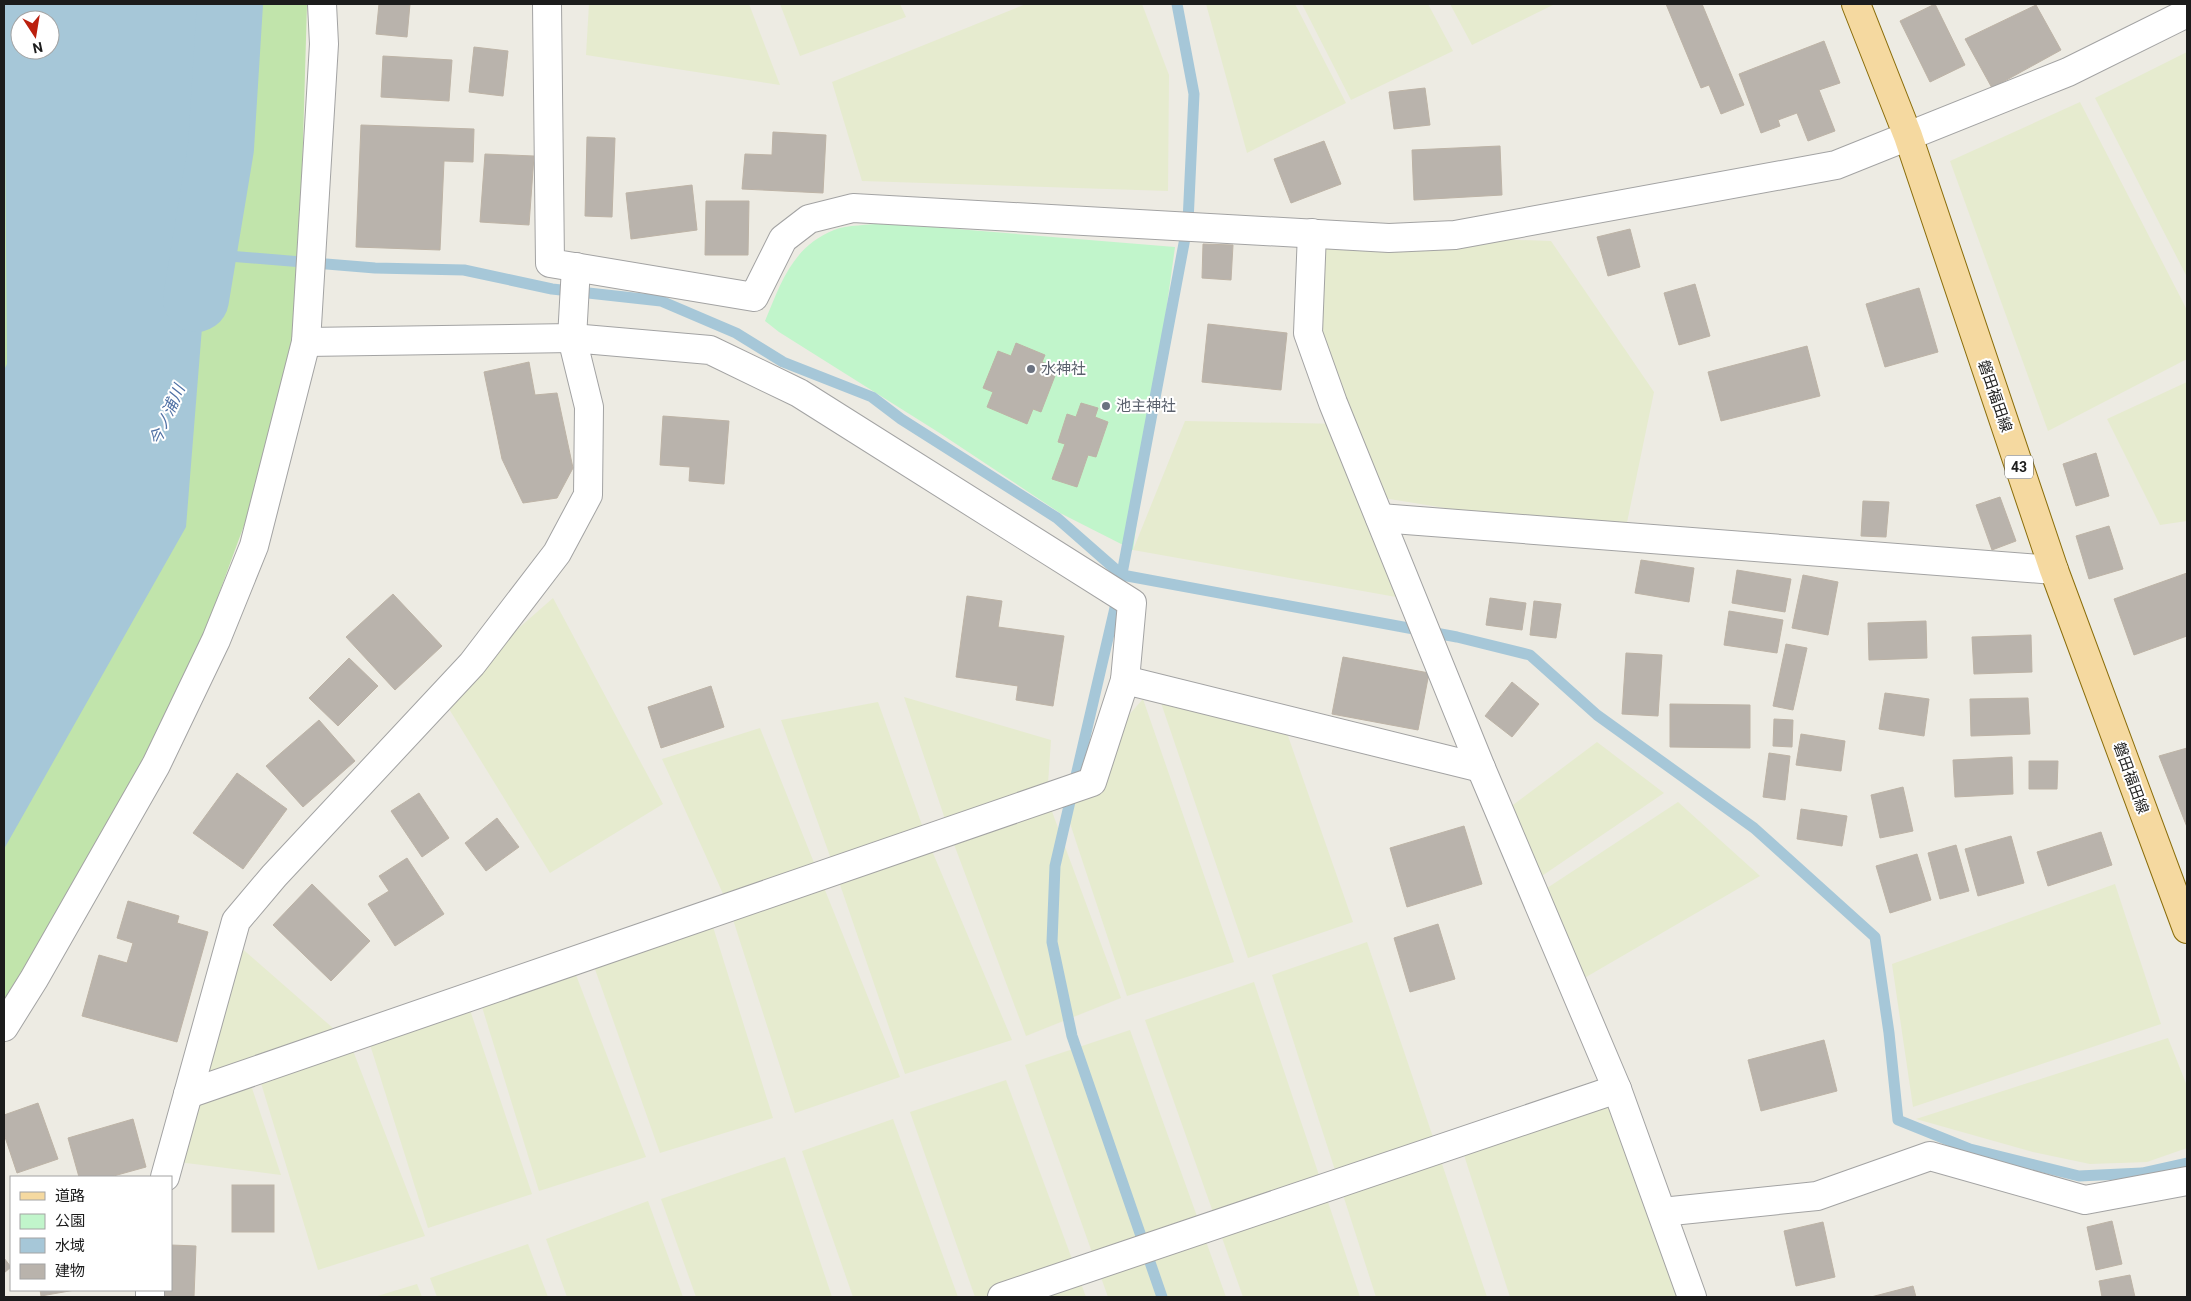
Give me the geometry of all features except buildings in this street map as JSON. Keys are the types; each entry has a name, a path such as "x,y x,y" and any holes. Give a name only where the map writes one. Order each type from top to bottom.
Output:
{"main road":[{"name":"磐田福田線","path":"1856,4 1908,136 2054,570 2187,929"}],"street":[{"path":"4,1027 34,980 156,765 216,640 254,546 306,342 324,44 322,4"},
{"path":"547,4 550,263 754,296 783,239 809,219 853,208 1390,238 1455,235 1836,165 2068,72 2187,13"},
{"path":"1312,233 1308,333 1333,403 1481,768 1617,1089 1692,1297"},
{"path":"165,1176 236,920 306,841 472,664 557,553 588,495 589,407 572,338 576,267"},
{"path":"188,1094 1092,782 1125,680 1132,603 799,393 710,350 572,338 306,342"},
{"path":"1380,518 2054,570"},
{"path":"1125,680 1481,768"},
{"path":"1002,1297 1617,1089"},
{"path":"1662,1212 1817,1196 1930,1156 2085,1200 2187,1181"}],"green space":[{"path":"4,4 307,4 296,384 156,765 4,1025"},
{"path":"589,4 749,4 780,85 586,55"},
{"path":"780,4 900,4 906,17 800,56"},
{"path":"1026,4 1142,4 1169,75 1168,191 862,181 832,82"},
{"path":"1206,4 1295,4 1346,103 1247,153"},
{"path":"1302,4 1428,4 1453,51 1351,100"},
{"path":"1450,4 1555,4 1472,45"},
{"path":"2187,52 2187,277 2095,98"},
{"path":"2080,102 2187,310 2187,359 2048,431 1950,161"},
{"path":"884,223 1175,247 1133,550 1060,513 938,432 779,332 765,321 783,280 798,256 808,246 820,237 839,228"},
{"path":"1312,233 1551,241 1654,392 1624,537 1371,496 1413,600 1133,550 1185,421 1342,424 1308,333"},
{"path":"2187,382 2187,521 2160,525 2107,419"},
{"path":"553,598 663,804 550,873 441,696"},
{"path":"904,697 1051,740 1047,798 1121,998 1026,1036 949,831"},
{"path":"1159,697 1287,733 1353,922 1248,958"},
{"path":"1143,699 1234,962 1127,996 1060,793"},
{"path":"878,702 927,839 1012,1040 905,1074 781,720"},
{"path":"760,728 900,1077 795,1113 729,907 662,759"},
{"path":"1597,742 1664,793 1530,884 1501,814"},
{"path":"1678,802 1760,876 1581,980 1535,896"},
{"path":"2115,884 2161,1024 1913,1107 1892,964"},
{"path":"709,914 773,1118 660,1153 590,955"},
{"path":"231,939 350,1043 425,1236 318,1270 257,1070 247,1073 281,1175 178,1162"},
{"path":"1367,942 1487,1297 1376,1297 1272,975"},
{"path":"571,962 646,1157 539,1191 478,994"},
{"path":"1254,982 1360,1297 1243,1297 1145,1020"},
{"path":"466,998 532,1194 428,1228 366,1032"},
{"path":"1130,1030 1226,1297 1108,1297 1025,1065"},
{"path":"2168,1038 2187,1086 2187,1148 2147,1162 2090,1164 2033,1152 1916,1119"},
{"path":"1006,1080 1086,1297 975,1297 910,1112"},
{"path":"1617,1089 1691,1297 1510,1297 1462,1149"},
{"path":"893,1119 958,1297 853,1297 802,1151"},
{"path":"785,1157 832,1297 696,1297 661,1199"},
{"path":"648,1201 683,1297 567,1297 546,1239"},
{"path":"528,1244 548,1297 437,1297 430,1278"},
{"path":"417,1284 422,1297 374,1297"}],"water":[{"path":"4,4 228,4 186,527 4,849 4,370 7,364"}],"waterway":[{"name":"今ノ浦川","path":"196,299 221,148 230,4"},
{"path":"1121,579 1188,222 1194,94 1177,4"},
{"path":"204,254 375,268 464,270 552,289 661,301 736,333 783,362 872,397 901,419 1057,518 1122,575 1457,637 1530,655 1597,715 1754,828 1875,937 1889,1033 1898,1120 1970,1149 2079,1176 2142,1173 2187,1163"},
{"path":"1118,595 1055,866 1052,942 1072,1036 1162,1297"}],"place":[{"name":"水神社","path":"1031,369"},
{"name":"池主神社","path":"1106,406"}]}
